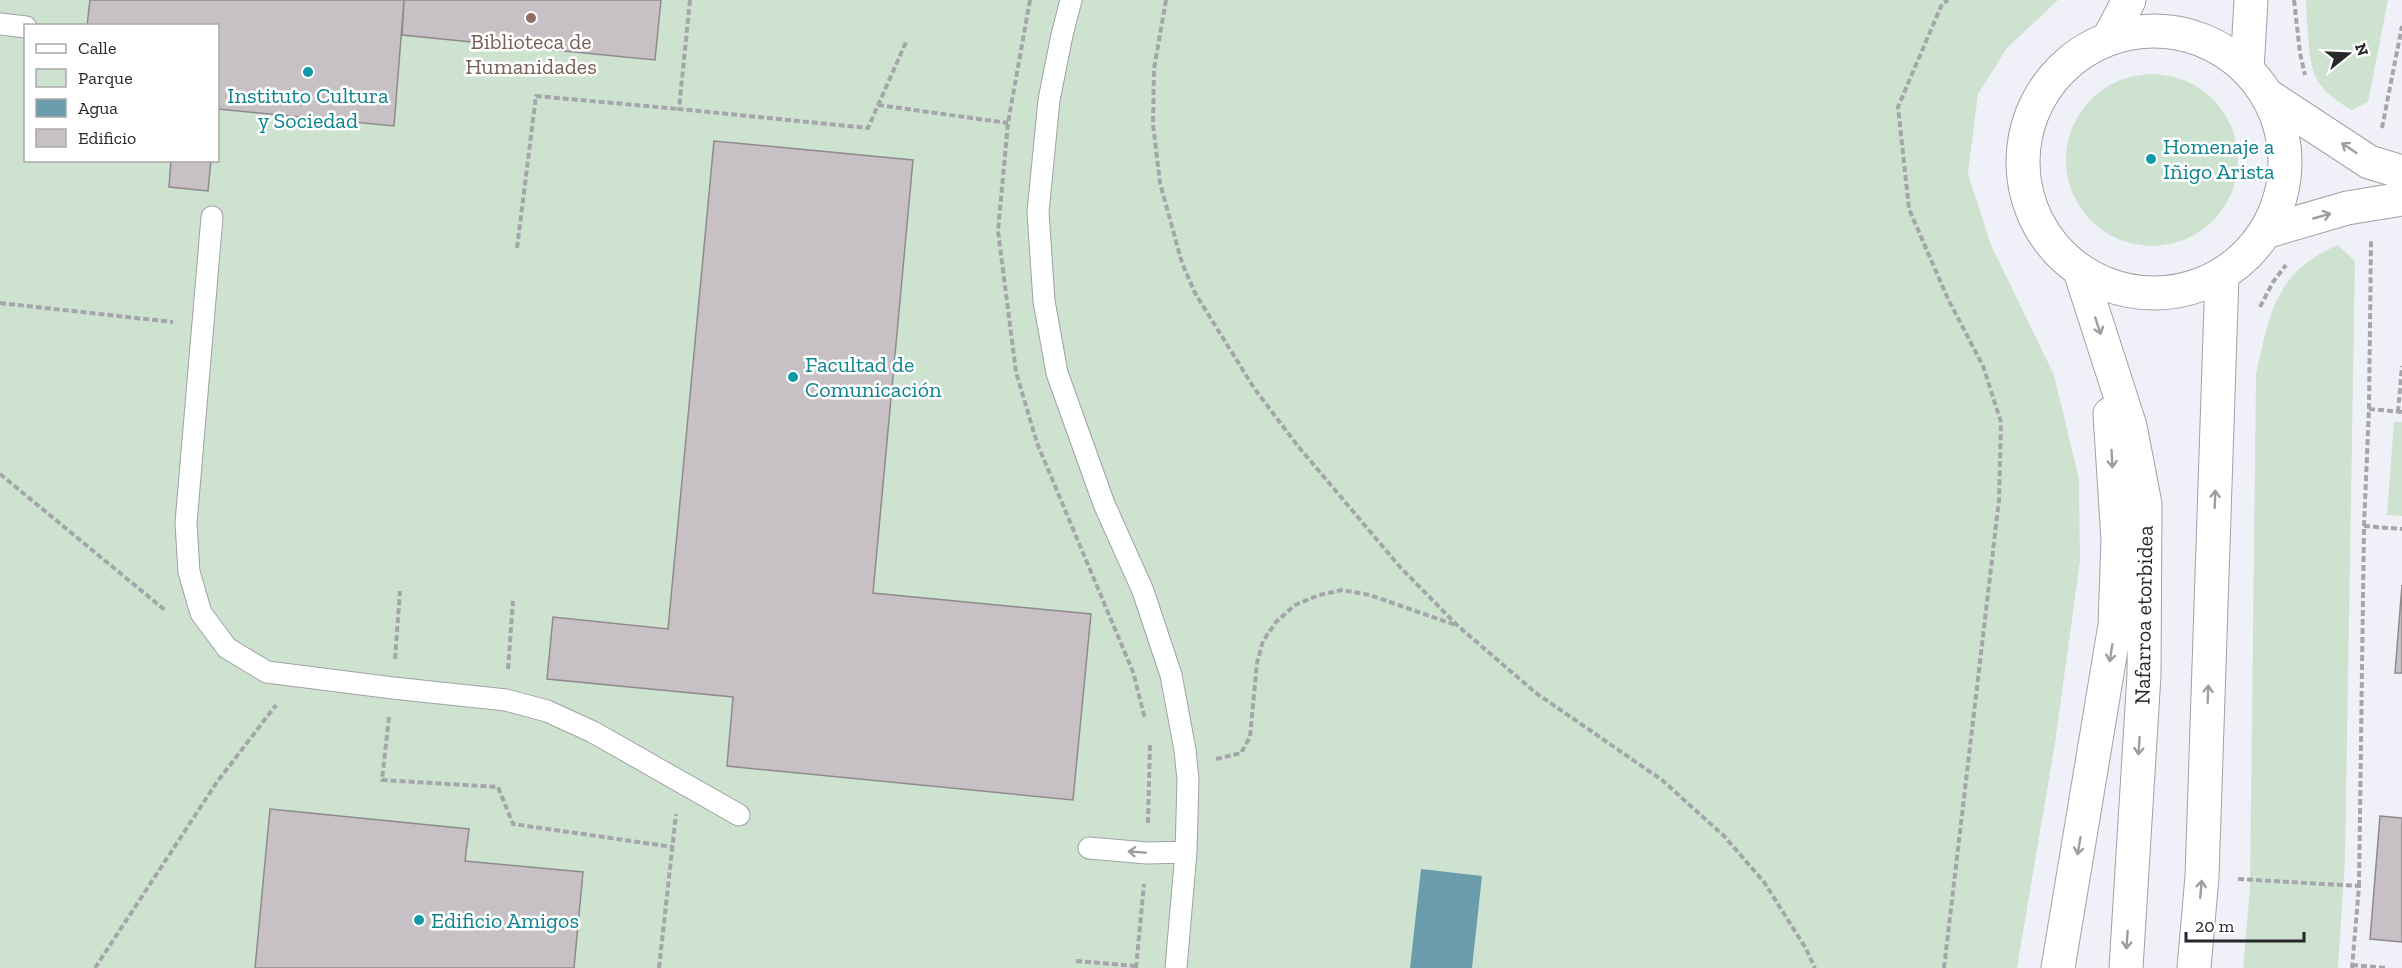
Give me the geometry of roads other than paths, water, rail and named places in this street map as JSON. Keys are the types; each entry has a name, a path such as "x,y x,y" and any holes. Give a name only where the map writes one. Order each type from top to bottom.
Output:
{"main road":[{"path":"2109,38 2128,0"},
{"path":"2247,70 2251,0"},
{"path":"2145,30 2183,33 2218,47 2247,70 2267,95 2281,128 2285,163 2280,199 2265,232 2246,256 2222,275 2187,289 2151,293 2114,287 2080,271 2050,243 2030,207 2022,166 2028,125 2045,88 2073,58 2109,38 2145,30"},
{"path":"2267,95 2369,162 2402,172"},
{"path":"2265,232 2365,204 2402,199"},
{"name":"Nafarroa etorbidea","path":"2080,271 2130,426 2145,504 2144,675 2126,968"},
{"path":"2194,968 2202,877 2222,275"},
{"path":"2058,968 2115,625 2118,540 2108,359"}],"lane":[{"path":"1071,0 1049,100 1038,212 1044,301 1057,373 1104,504 1143,591 1171,675 1185,750 1188,780 1186,852 1176,968"},
{"path":"0,24 24,27"},
{"path":"212,217 186,523 189,572 201,613 227,648 267,672 506,700 547,711 584,728 739,815"},
{"path":"1089,848 1147,853 1186,852"}],"water":[{"path":"1421,869 1482,876 1472,968 1410,968"}],"place":[{"name":"Biblioteca de Humanidades","path":"531,18"},
{"name":"Instituto Cultura y Sociedad","path":"308,72"},
{"name":"Homenaje a Iñigo Arista","path":"2151,159"},
{"name":"Facultad de Comunicación","path":"793,377"},
{"name":"Edificio Amigos","path":"419,920"}]}
